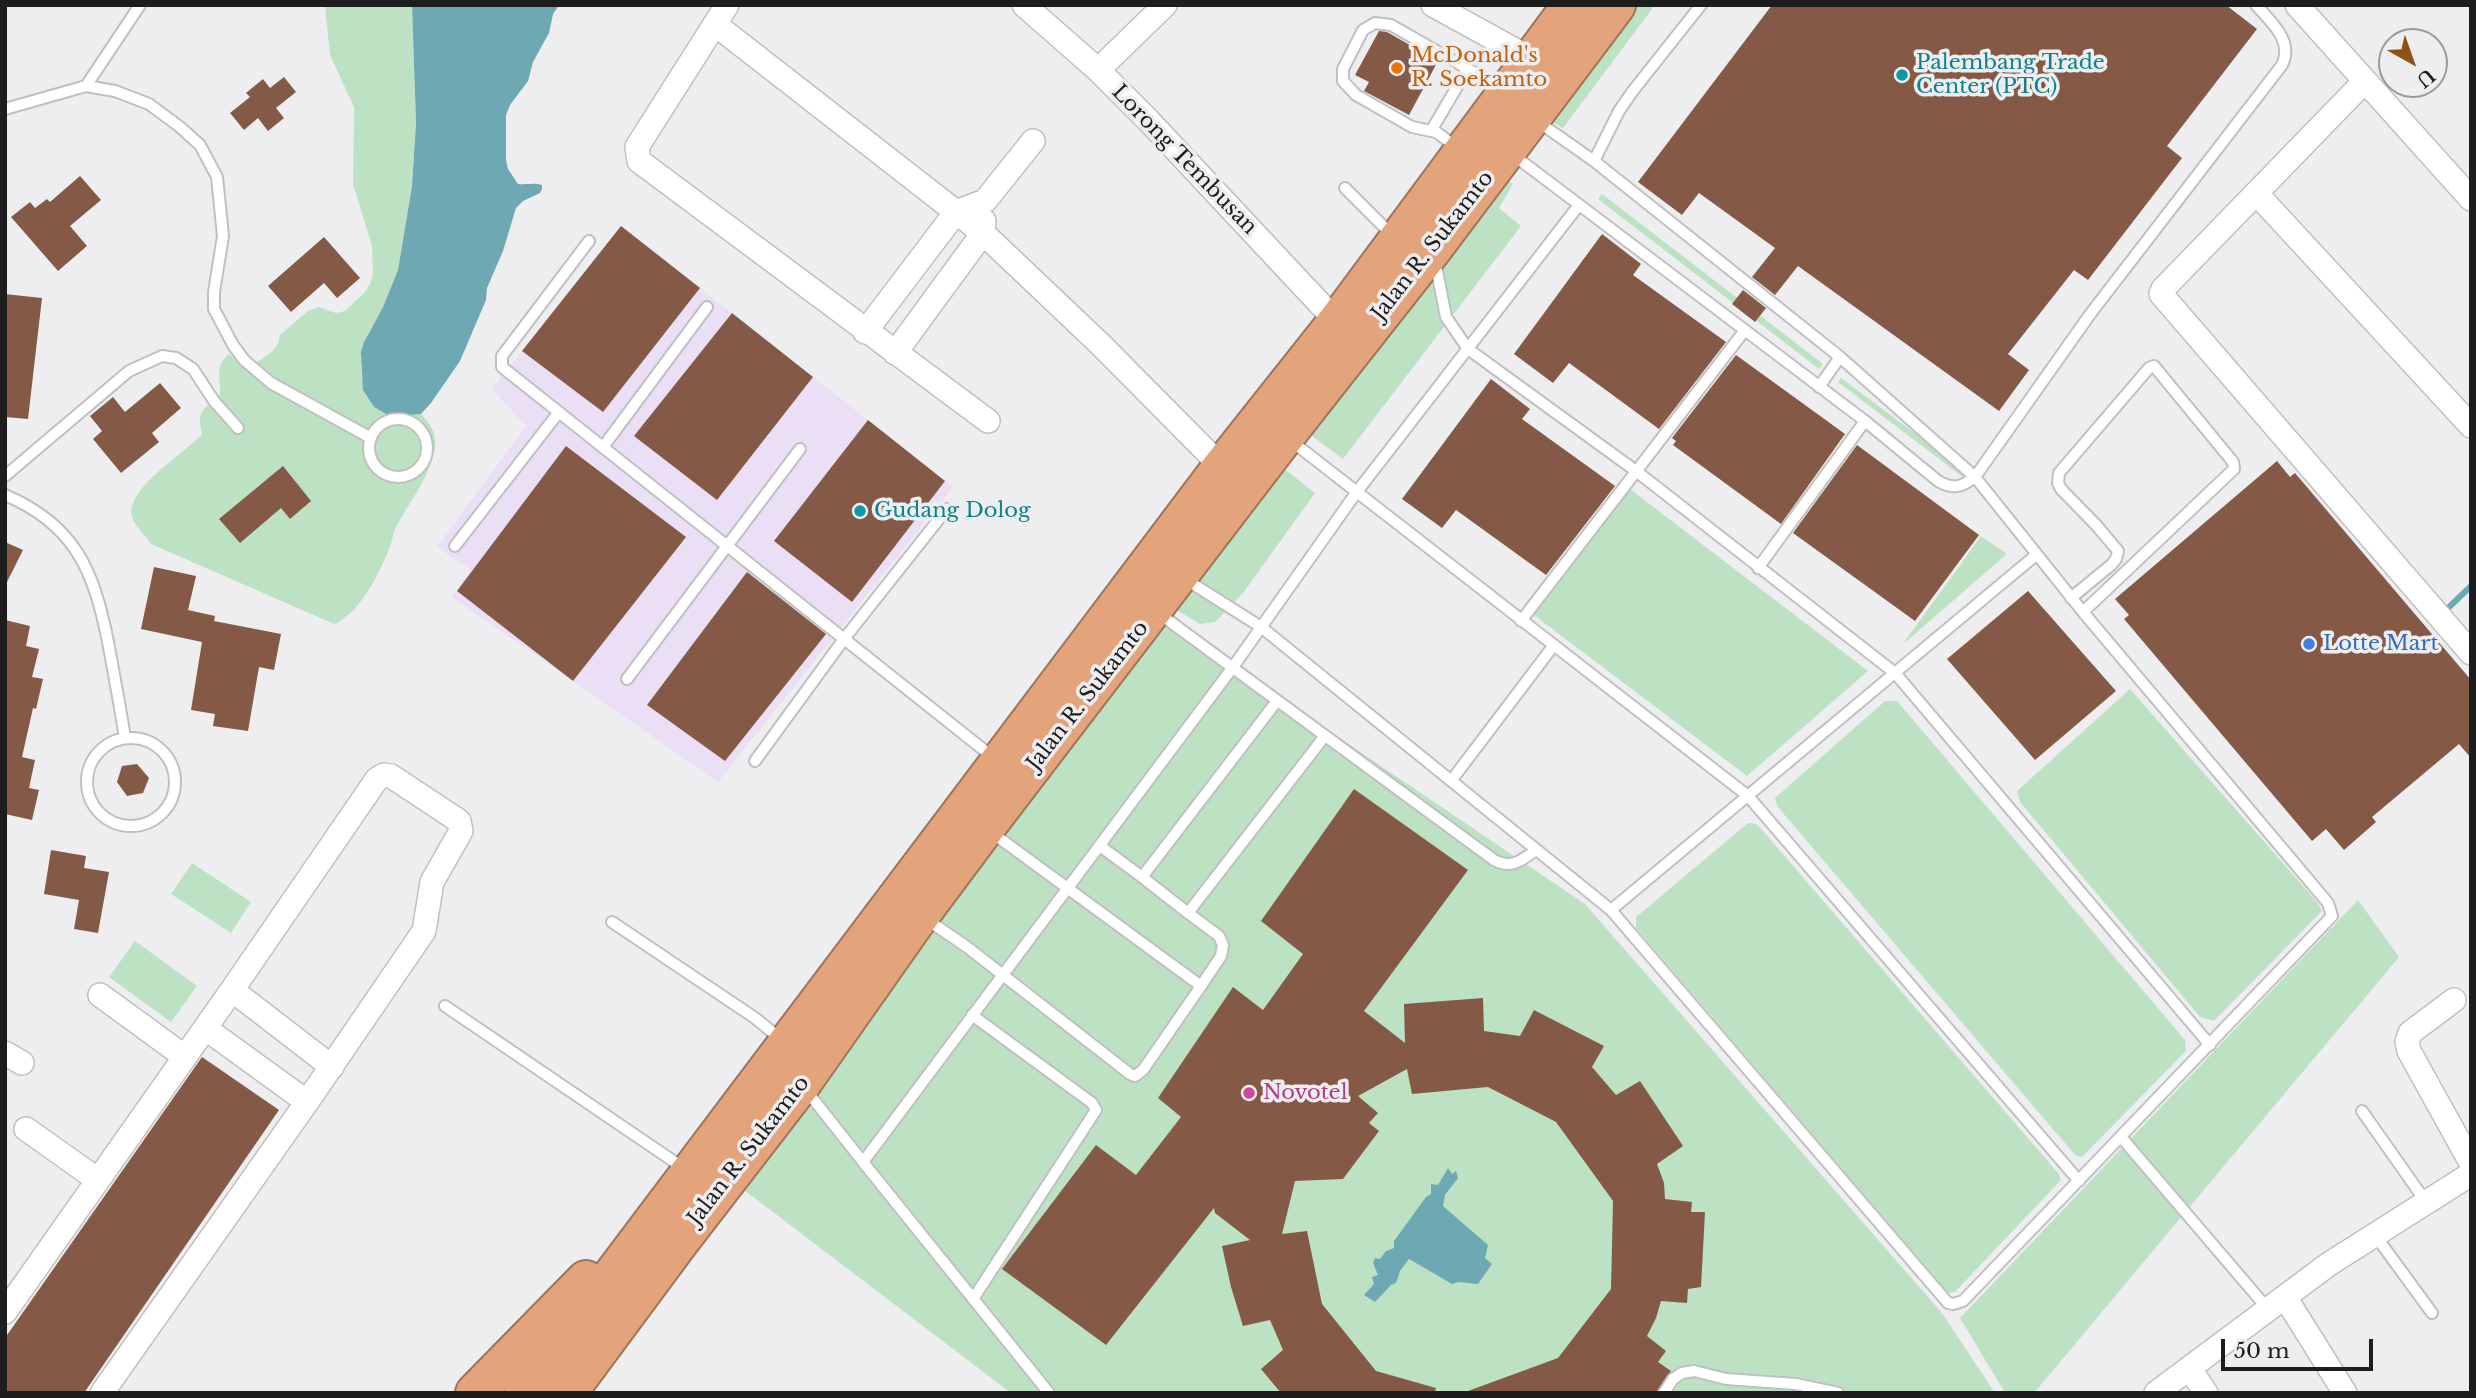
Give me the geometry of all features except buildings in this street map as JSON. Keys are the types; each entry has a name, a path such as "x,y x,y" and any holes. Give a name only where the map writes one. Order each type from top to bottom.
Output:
{"highway":[{"name":"Jalan R. Sukamto","path":"567,1393 666,1232 690,1172 1222,467 1337,322 1507,150 1533,60 1572,5"},
{"name":"Jalan R. Sukamto","path":"524,1393 801,1084 920,915 1285,436 1416,244 1464,152 1520,105 1616,5"},
{"path":"475,1393 572,1293 666,1232"},
{"path":"597,1393 637,1337 666,1232"}],"street":[{"name":"Lorong Tembusan","path":"1024,5 1149,121 1337,322"},
{"path":"1098,71 1165,5"},
{"path":"1433,5 1533,60"},
{"path":"2307,9 2365,81 2467,188"},
{"path":"988,421 865,332 639,161 637,147 721,15 983,233 1120,364 1222,467"},
{"path":"2365,81 2161,294 2471,653"},
{"path":"865,332 956,212 985,201 1033,141"},
{"path":"2256,193 2471,426"},
{"path":"895,354 983,233 985,201"},
{"path":"5,1312 377,779 384,775 391,776 457,819 461,824 461,831 432,882 424,931 332,1067 102,1393"},
{"path":"232,990 332,1067"},
{"path":"100,995 185,1057"},
{"path":"2454,1000 2410,1033 2407,1042 2409,1051 2471,1163"},
{"path":"205,1028 307,1102"},
{"path":"26,1129 98,1180"},
{"path":"2156,1393 2329,1264 2471,1174"},
{"path":"2276,1302 2345,1393"},
{"path":"2189,1368 2206,1393"}],"lane":[{"path":"86,86 140,5"},
{"path":"1594,161 1619,111 1632,92 1701,5"},
{"path":"1507,150 1944,485 1959,487 1975,477 2091,313 2282,65 2286,53 2284,40 2256,5"},
{"path":"1180,576 1261,627 1611,910 1948,1303 1963,1301 2332,916 2328,902 2071,598 1975,477 1840,357 1520,105 1468,68 1391,25 1375,23 1363,30 1343,69 1346,86 1356,95 1412,127 1431,131 1464,152"},
{"path":"1431,131 1468,68"},
{"path":"5,109 86,86 116,91 149,104 180,127 200,145 217,177 223,236 214,309 233,345 244,360 271,383 371,438"},
{"path":"1345,188 1416,244 1446,317 1468,349 1636,471 1895,673 2210,1045"},
{"path":"863,1162 1233,667 1356,493 1579,205"},
{"path":"589,241 501,360 504,370 999,762"},
{"path":"603,447 707,307"},
{"path":"1521,621 1745,330"},
{"path":"5,476 129,371 162,356 176,358 193,369 214,401 238,428"},
{"path":"1819,387 1840,357"},
{"path":"2071,598 2111,565 2118,551 2061,489 2058,483 2059,474 2149,368 2154,366 2233,462 2234,469 2083,612"},
{"path":"455,547 559,412"},
{"path":"406,420 422,431 427,443 426,457 419,468 408,476 388,475 373,462 369,449 371,438 386,422 406,420"},
{"path":"1758,568 1865,422"},
{"path":"1285,436 1748,796 2079,1181"},
{"path":"626,679 800,449"},
{"path":"5,495 56,526 69,540 92,579 111,656 125,738"},
{"path":"755,761 844,639 947,509"},
{"path":"1611,910 2036,555"},
{"path":"1154,610 1494,860 1502,865 1512,865 1536,850"},
{"path":"1451,780 1554,645"},
{"path":"1142,877 1276,701"},
{"path":"1188,913 1324,737"},
{"path":"125,738 143,739 159,747 170,762 175,779 168,806 155,818 138,825 119,824 103,816 92,801 87,784 94,758 107,745 125,738"},
{"path":"985,828 1201,986"},
{"path":"920,915 1135,1076 1143,1070 1201,986 1221,956 1223,945 1219,936 1100,846"},
{"path":"612,922 755,1018 787,1044"},
{"path":"445,1006 690,1172"},
{"path":"972,1015 1092,1103 1096,1110 973,1299"},
{"path":"801,1084 1049,1393"},
{"path":"2362,1111 2426,1202"},
{"path":"2121,1137 2276,1302"},
{"path":"2375,1236 2432,1313"},
{"path":"1664,1393 1682,1373 1694,1371 1726,1379 1796,1384 1838,1393"}],"shaded area":[{"path":"621,226 953,487 718,782 452,597 471,570 437,547 526,426 492,389"}],"green space":[{"path":"325,5 412,5 416,123 412,186 398,270 383,307 368,334 363,390 374,407 391,417 421,414 435,437 429,468 396,528 375,579 352,612 334,624 151,544 132,517 132,506 146,483 202,434 201,415 220,394 221,363 229,354 244,366 253,365 272,352 280,335 308,311 319,307 336,313 345,311 370,284 373,275 372,246 353,184 354,107 330,55"},
{"path":"1629,5 1655,5 1563,128 1544,117"},
{"path":"1503,177 1513,184 1499,208 1521,226 1343,459 1308,433"},
{"path":"1602,194 1823,364 1819,369 1598,199"},
{"path":"1841,378 1968,473 1964,478 1838,382"},
{"path":"1283,468 1315,493 1243,593 1215,622 1200,624 1175,609"},
{"path":"1626,486 1868,671 1747,776 1531,613"},
{"path":"1981,536 2007,554 1902,645"},
{"path":"1173,613 1205,647 1585,904 1942,1313 1995,1393 1011,1393 744,1190 934,926"},
{"path":"2130,689 2318,903 2322,911 2214,1021 2200,1017 2020,802 2017,791"},
{"path":"1885,701 1897,701 2185,1040 2186,1051 2082,1157 2075,1155 1777,806 1775,798"},
{"path":"1748,823 1757,824 2058,1173 2061,1180 1955,1292 1948,1293 1636,928 1636,917"},
{"path":"192,863 251,902 231,933 171,894"},
{"path":"2358,900 2399,957 2034,1393 2005,1393 1960,1318"},
{"path":"135,941 197,986 171,1022 109,977"}],"water":[{"path":"412,5 559,5 553,14 549,33 533,62 528,81 506,115 508,169 518,184 539,184 542,189 516,208 503,251 487,288 486,300 460,361 421,414 391,417 374,407 363,390 361,352 398,270 412,186 416,123"},
{"path":"1448,1168 1452,1174 1456,1171 1458,1178 1445,1195 1443,1206 1488,1245 1485,1258 1492,1264 1478,1284 1452,1284 1409,1259 1400,1271 1396,1283 1375,1302 1364,1295 1374,1284 1372,1277 1378,1275 1373,1263 1375,1258 1380,1259 1386,1251 1394,1248 1394,1241 1431,1194 1431,1184 1438,1185"}],"waterway":[{"path":"2444,612 2471,586"}],"place":[{"name":"McDonald's R. Soekamto","path":"1397,68"},
{"name":"Palembang Trade Center (PTC)","path":"1902,75"},
{"name":"Gudang Dolog","path":"860,511"},
{"name":"Lotte Mart","path":"2309,644"},
{"name":"Novotel","path":"1249,1093"}]}
